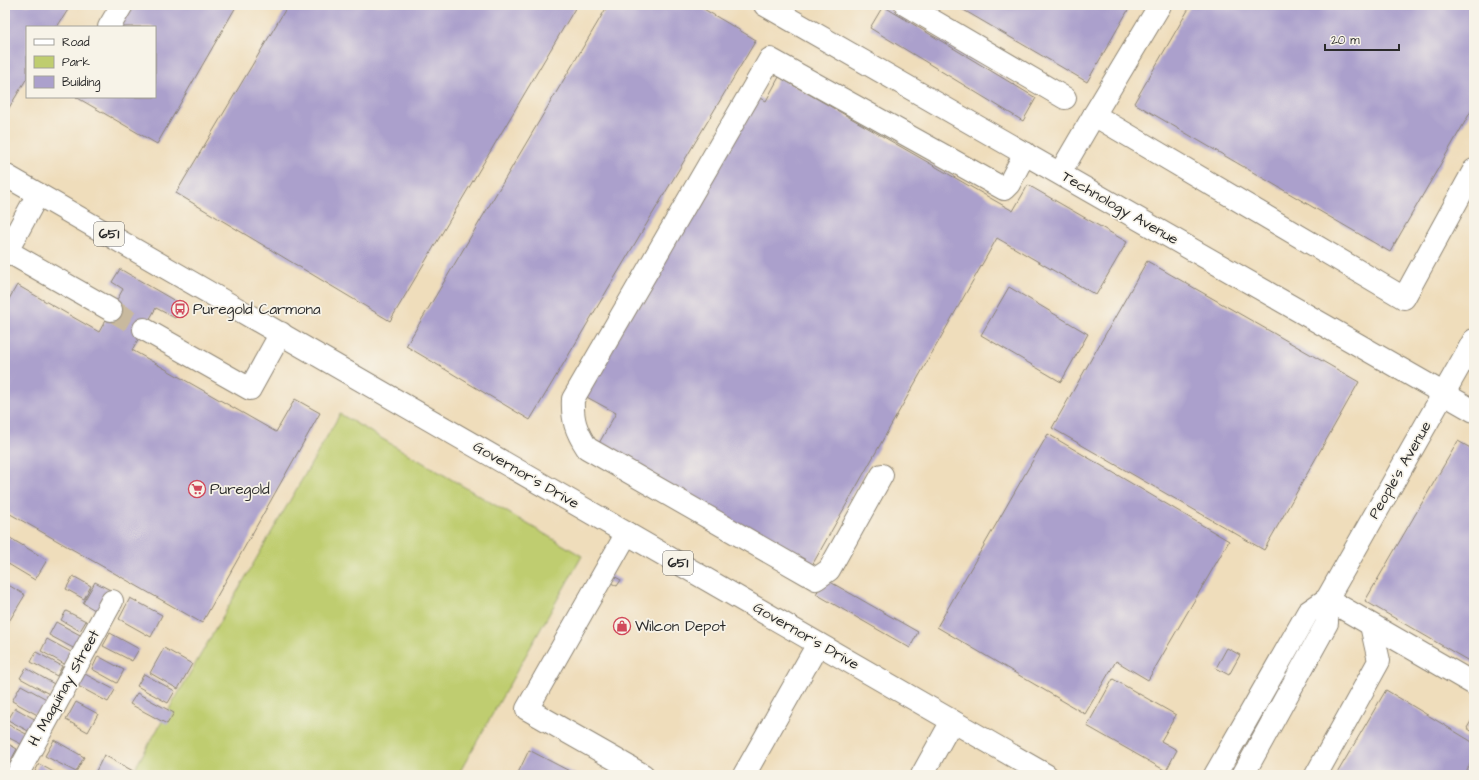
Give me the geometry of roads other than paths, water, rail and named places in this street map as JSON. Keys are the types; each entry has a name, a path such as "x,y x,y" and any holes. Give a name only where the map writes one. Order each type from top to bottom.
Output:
{"main road":[{"path":"110,26 122,5"},
{"name":"Technology Avenue","path":"765,5 1474,411"},
{"path":"906,5 1065,98"},
{"path":"1060,174 1160,5"},
{"path":"882,475 828,570 816,579 587,448 577,432 572,414 573,399 770,59 1004,189 1009,184 1025,153"},
{"path":"1094,115 1404,298 1474,170"},
{"name":"Governor's Drive","path":"5,174 1046,775"},
{"path":"38,194 7,251 111,310"},
{"path":"144,329 250,389 281,333"},
{"name":"People's Avenue","path":"1215,775 1308,612 1327,600 1474,340"},
{"path":"627,533 527,709 643,775"},
{"path":"1327,600 1474,684"},
{"name":"People's Avenue","path":"1250,773 1327,623 1327,600"},
{"name":"H. Maquinay Street","path":"16,775 112,601"},
{"path":"1316,775 1379,661 1371,625"},
{"path":"744,775 818,644"},
{"path":"922,775 952,721"}],"tunnel":[{"path":"111,310 144,329"}],"place":[{"name":"Puregold Carmona","path":"180,309"},
{"name":"Puregold","path":"197,489"},
{"name":"Wilcon Depot","path":"622,626"}]}
